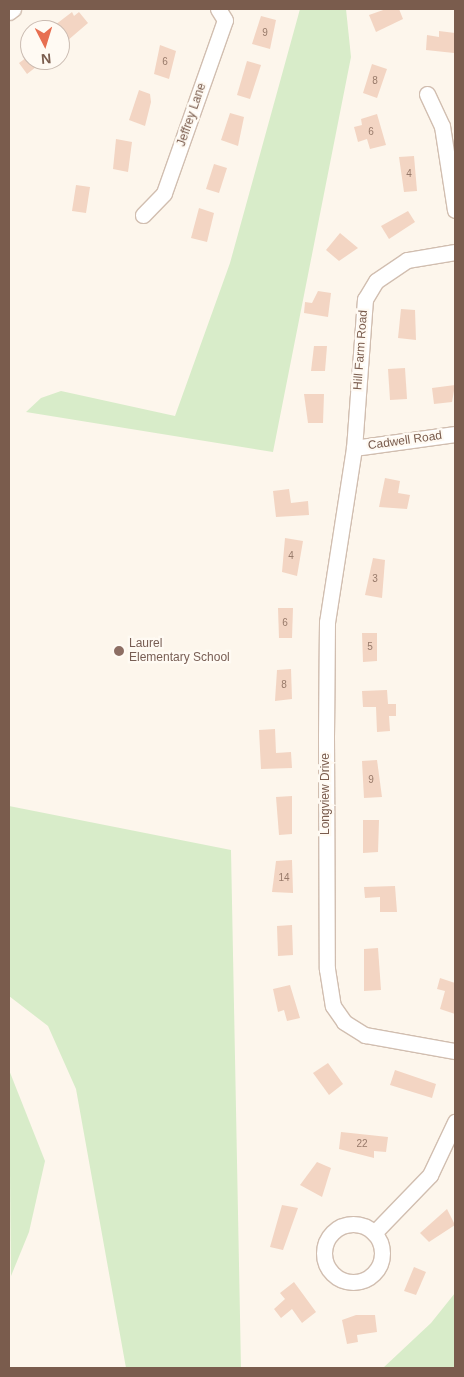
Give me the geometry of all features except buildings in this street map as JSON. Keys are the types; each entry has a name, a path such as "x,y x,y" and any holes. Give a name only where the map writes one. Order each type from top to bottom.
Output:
{"street":[{"path":"9,12 13,9"},
{"name":"Jeffrey Lane","path":"143,215 164,193 225,20 218,9"},
{"path":"427,94 442,126 455,210"},
{"name":"Hill Farm Road","path":"354,448 365,298 376,281 406,260 455,252"},
{"name":"Cadwell Road","path":"354,448 455,434"},
{"name":"Longview Drive","path":"354,448 327,622 327,969 333,1006 344,1022 365,1035 455,1051"},
{"path":"374,1232 430,1175 455,1122"}],"green space":[{"path":"300,9 346,9 351,57 273,452 26,412 41,398 61,391 175,416 230,263"},
{"path":"9,806 231,850 241,1368 126,1368 76,1089 48,1026 9,996"},
{"path":"9,1070 45,1161 29,1232 11,1276"},
{"path":"455,1293 455,1368 383,1368 431,1323"}],"place":[{"name":"Laurel Elementary School","path":"119,651"}]}
